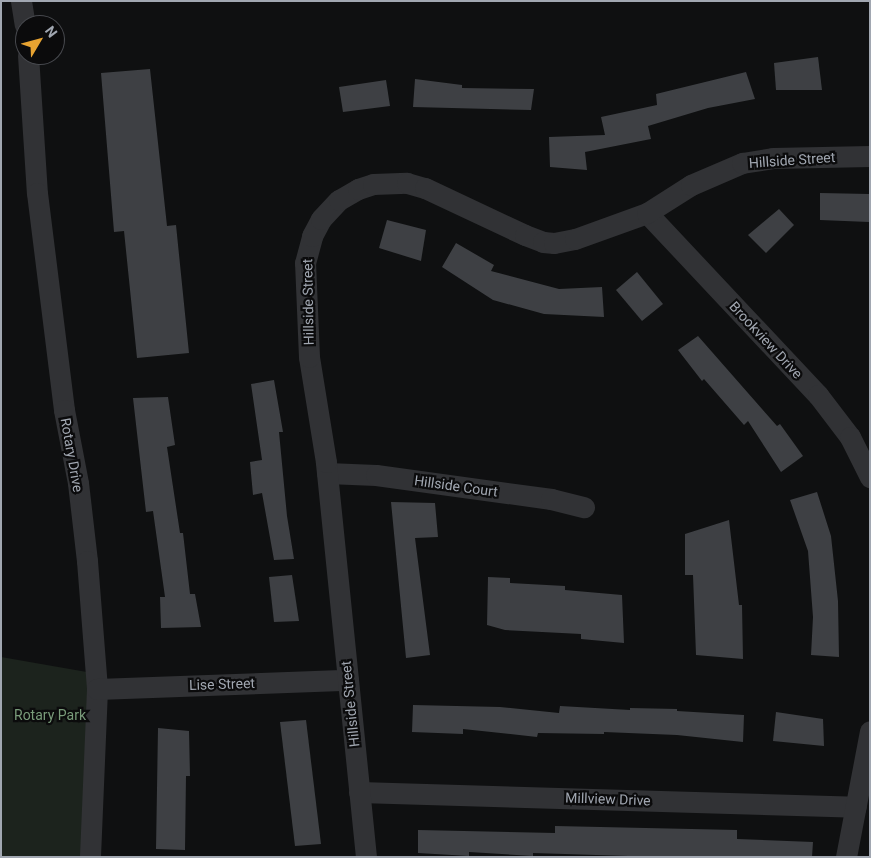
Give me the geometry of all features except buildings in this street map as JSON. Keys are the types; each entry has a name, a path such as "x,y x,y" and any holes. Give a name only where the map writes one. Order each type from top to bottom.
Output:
{"street":[{"path":"21,1 23,15"},
{"name":"Rotary Drive","path":"29,65 36,183 64,410 78,483 97,690 90,857"},
{"name":"Hillside Street","path":"366,857 327,473 309,357 305,263 308,249 318,225 339,200 373,184 406,183 425,188 525,235 543,242 554,243 575,239 647,213 691,185 742,163 797,156 870,156"},
{"name":"Brookview Drive","path":"647,213 818,395 850,437 870,477"},
{"name":"Hillside Court","path":"327,473 376,475 551,498 584,507"},
{"name":"Lise Street","path":"97,690 348,680"},
{"path":"846,857 870,732"},
{"name":"Millview Drive","path":"359,792 856,807"}],"green space":[{"name":"Rotary Park","path":"1,657 104,675 84,857 1,857"}]}
